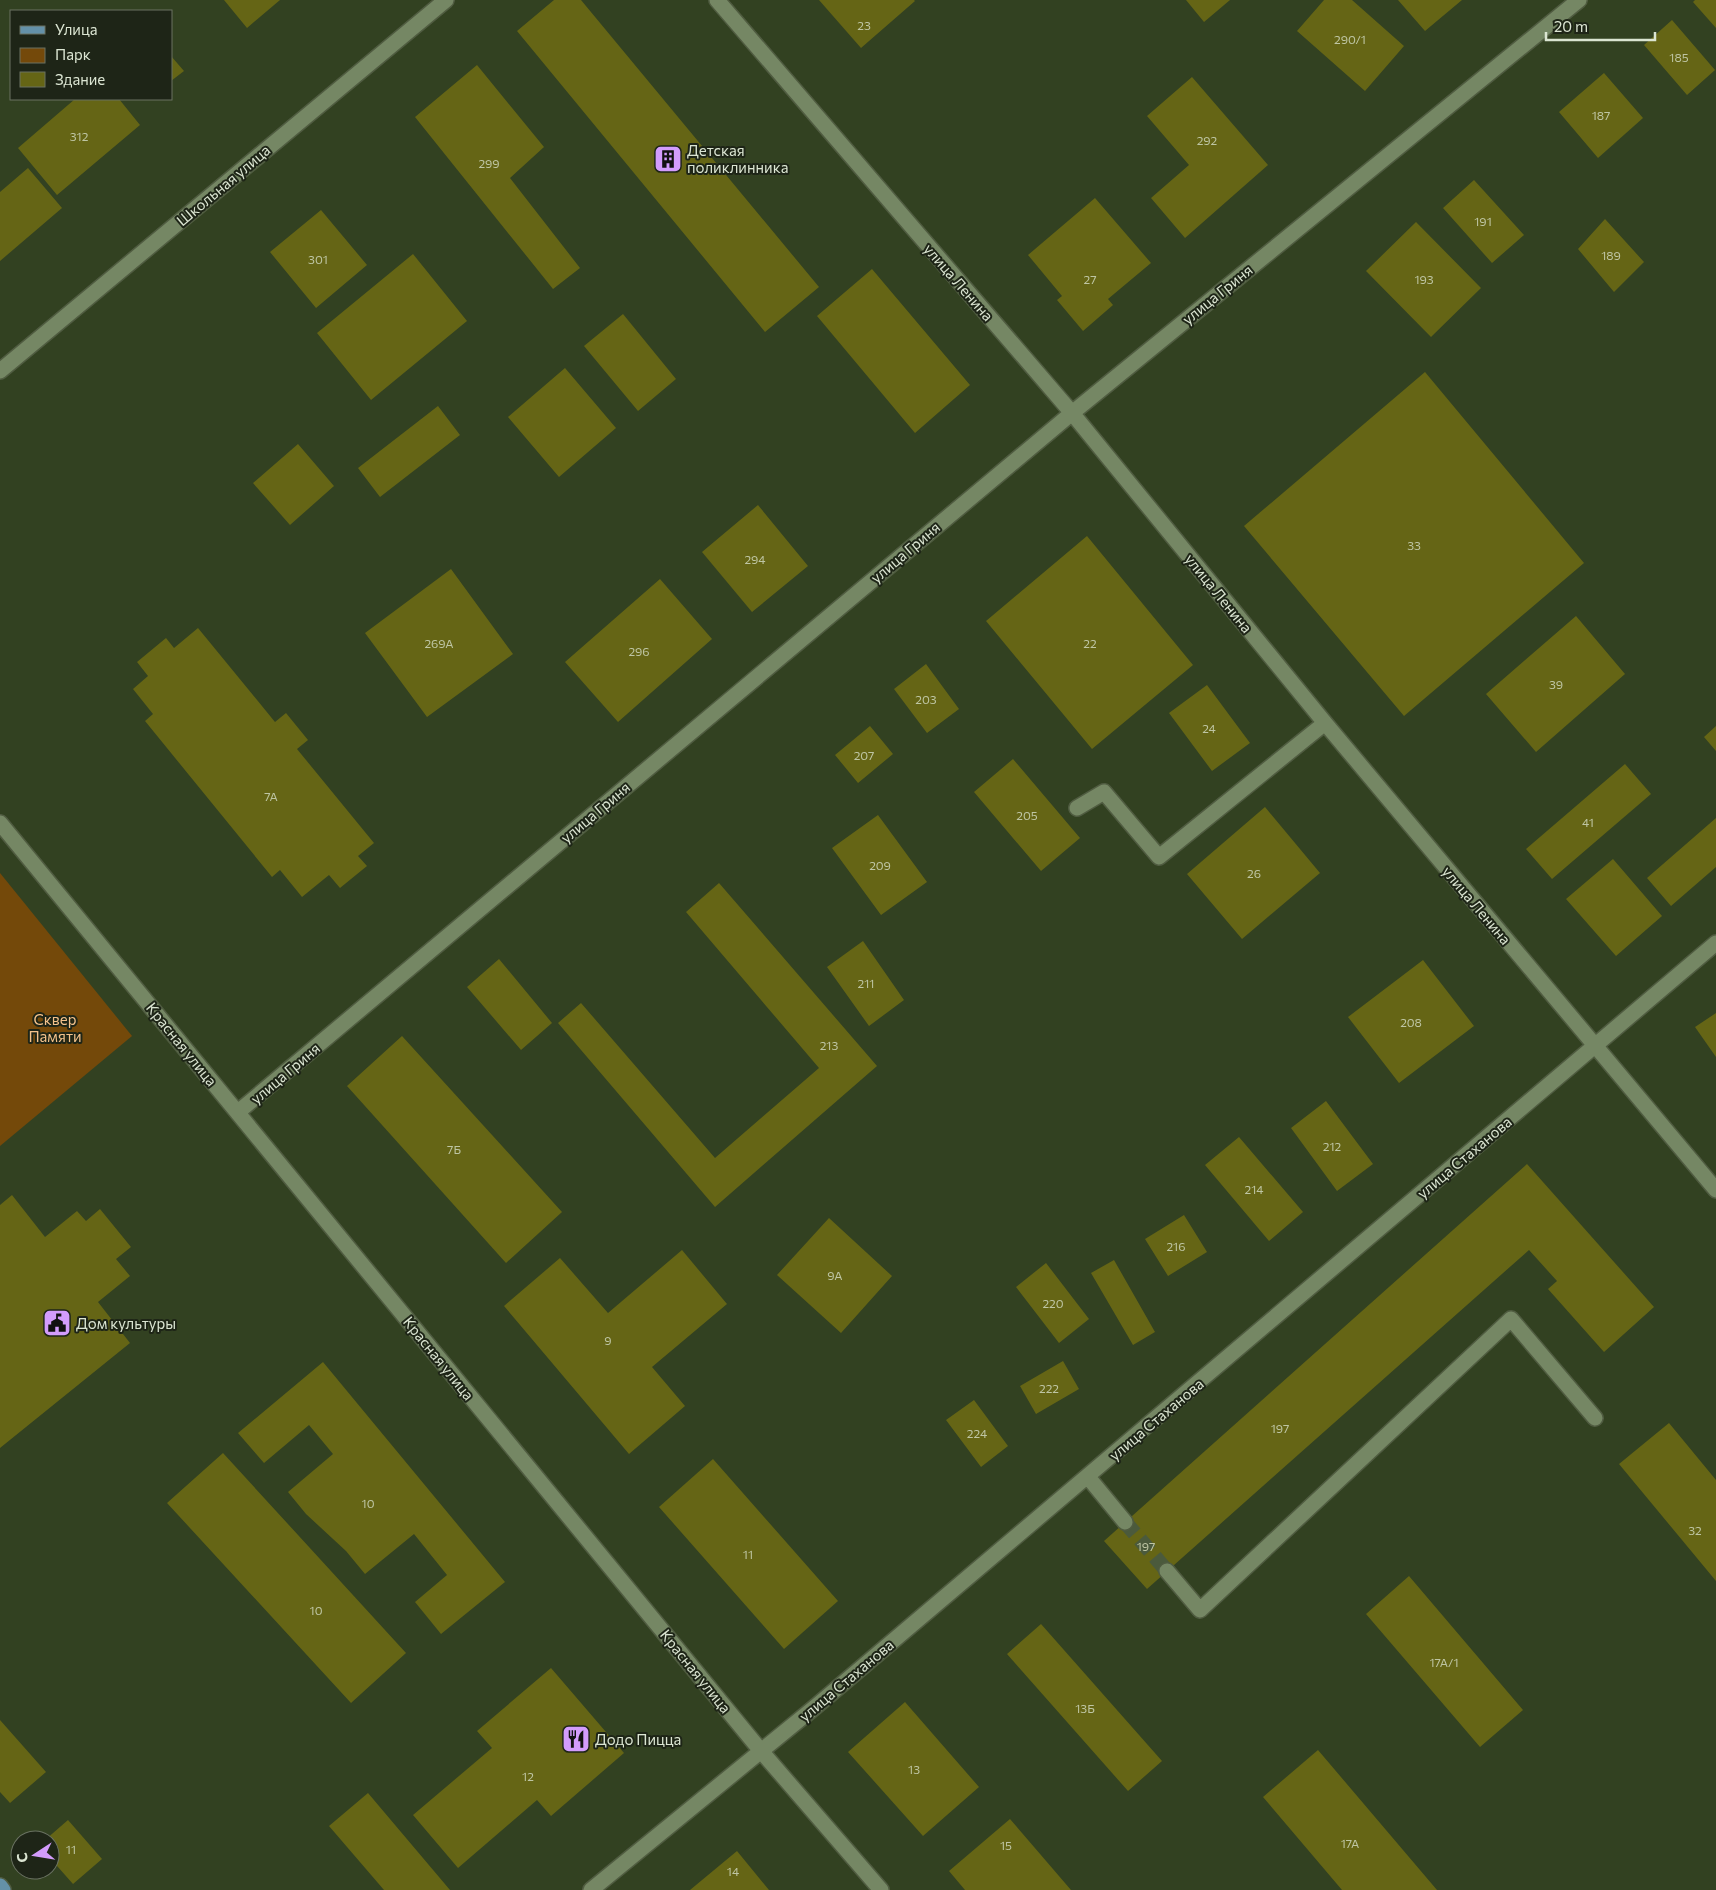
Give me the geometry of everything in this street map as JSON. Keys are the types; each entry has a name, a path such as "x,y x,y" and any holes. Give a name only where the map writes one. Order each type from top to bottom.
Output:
{"main road":[{"path":"0,1886 3,1890"}],"street":[{"name":"Школьная улица","path":"0,371 446,0"},
{"name":"улица Ленина","path":"717,0 1072,413 1325,723 1716,1190"},
{"name":"улица Гриня","path":"238,1112 1072,413 1579,0"},
{"path":"1077,808 1104,792 1159,857 1325,723"},
{"name":"Красная улица","path":"0,823 761,1751 881,1890"},
{"name":"улица Стаханова","path":"591,1890 761,1751 1088,1476 1716,943"},
{"path":"1167,1571 1200,1610 1511,1319 1595,1418"},
{"path":"1088,1476 1125,1522"}],"green space":[{"name":"Сквер Памяти","path":"0,873 132,1036 0,1146"}],"building":[{"path":"224,0 280,0 247,28"},
{"name":"Детская поликлинника","path":"554,0 581,0 819,287 765,332 517,31"},
{"path":"819,0 914,0 915,1 861,48"},
{"path":"1186,0 1230,0 1204,22"},
{"path":"1324,0 1352,0 1404,46 1365,91 1297,31"},
{"path":"1398,0 1462,0 1425,31"},
{"path":"1695,0 1716,0 1716,28 1693,2"},
{"path":"1672,20 1715,70 1687,95 1644,45"},
{"path":"172,57 184,71 172,80"},
{"path":"477,65 544,147 510,178 580,268 553,289 415,117"},
{"path":"1604,73 1643,118 1598,158 1559,112"},
{"path":"1192,77 1268,165 1185,238 1151,198 1189,165 1147,116"},
{"path":"74,100 120,100 140,125 57,195 18,148"},
{"path":"28,168 62,208 0,261 0,192"},
{"path":"1474,180 1524,235 1492,263 1443,208"},
{"path":"1095,198 1151,263 1108,299 1113,305 1083,331 1057,300 1062,296 1028,255"},
{"path":"321,210 367,265 316,308 270,252"},
{"path":"1605,219 1644,262 1614,292 1578,249"},
{"path":"1416,222 1481,288 1431,337 1366,271"},
{"path":"413,254 467,321 371,400 317,333"},
{"path":"872,269 970,385 915,433 817,316"},
{"path":"623,314 676,379 638,411 584,346"},
{"path":"565,368 616,428 559,477 508,417"},
{"path":"1425,372 1584,563 1404,716 1244,526"},
{"path":"438,406 460,435 380,497 358,468"},
{"path":"298,444 334,486 290,525 253,483"},
{"path":"758,505 808,566 752,612 702,552"},
{"path":"1087,536 1193,665 1092,749 986,621"},
{"path":"451,569 513,654 427,717 365,633"},
{"path":"660,579 712,639 618,722 565,662"},
{"path":"1576,616 1625,674 1536,752 1486,694"},
{"path":"198,628 275,722 286,713 308,740 297,749 374,843 358,856 367,866 340,888 329,875 302,897 280,870 272,877 145,721 153,714 133,689 148,676 137,662 166,638 174,648"},
{"path":"926,664 959,709 927,733 894,689"},
{"path":"1207,685 1250,743 1212,771 1169,713"},
{"path":"870,726 893,754 858,783 835,755"},
{"path":"1716,726 1716,751 1704,737"},
{"path":"1013,759 1080,838 1041,871 974,792"},
{"path":"1625,764 1651,794 1552,879 1526,849"},
{"path":"1265,807 1320,873 1242,939 1187,874"},
{"path":"878,815 927,882 881,915 832,848"},
{"path":"1716,818 1716,867 1671,906 1647,878"},
{"path":"1613,859 1662,916 1616,956 1566,899"},
{"path":"719,883 877,1066 715,1207 558,1023 581,1003 715,1158 819,1068 686,912"},
{"path":"863,941 904,1000 869,1026 827,967"},
{"path":"499,959 552,1023 521,1050 467,987"},
{"path":"1423,960 1474,1026 1399,1083 1348,1017"},
{"path":"1716,1013 1716,1057 1695,1027"},
{"path":"402,1036 562,1212 506,1263 347,1086"},
{"path":"1326,1101 1373,1164 1337,1191 1291,1128"},
{"path":"1239,1137 1303,1212 1269,1241 1205,1165"},
{"path":"1527,1164 1654,1307 1604,1352 1548,1289 1557,1281 1529,1250 1147,1589 1104,1541"},
{"name":"Дом культуры","path":"12,1195 45,1237 77,1211 86,1221 100,1209 131,1247 116,1259 130,1276 98,1302 130,1343 0,1448 0,1205"},
{"path":"1184,1215 1207,1252 1168,1276 1145,1239"},
{"path":"829,1218 892,1276 841,1333 777,1275"},
{"path":"682,1250 727,1304 652,1367 685,1406 629,1454 504,1306 560,1258 608,1313"},
{"path":"1114,1260 1155,1332 1133,1345 1091,1273"},
{"path":"1046,1263 1089,1319 1059,1343 1016,1287"},
{"path":"1063,1361 1079,1389 1036,1414 1020,1386"},
{"path":"323,1362 505,1582 441,1634 415,1602 447,1575 414,1534 365,1574 346,1551 306,1514 288,1492 333,1454 309,1425 264,1463 238,1433"},
{"path":"974,1400 1008,1446 981,1467 946,1420"},
{"path":"1669,1423 1716,1480 1716,1581 1619,1464"},
{"path":"223,1453 406,1653 351,1703 167,1503"},
{"path":"713,1459 838,1601 784,1649 659,1507"},
{"path":"1409,1576 1523,1710 1480,1747 1366,1614"},
{"path":"1041,1624 1162,1761 1128,1791 1007,1654"},
{"path":"551,1668 624,1753 551,1816 537,1800 458,1868 413,1815 492,1748 477,1731"},
{"path":"905,1702 979,1787 923,1836 848,1752"},
{"path":"0,1720 46,1772 10,1803 0,1792"},
{"path":"1318,1750 1437,1890 1342,1890 1263,1797"},
{"path":"368,1793 450,1890 384,1890 329,1826"},
{"path":"1010,1819 1071,1890 965,1890 949,1871"},
{"path":"68,1820 102,1859 73,1884 60,1869 60,1830 56,1830"},
{"path":"737,1851 769,1890 690,1890"}],"tunnel":[{"path":"1125,1522 1167,1571"}],"place":[{"name":"Детская поликлинника","path":"668,159"},
{"name":"Дом культуры","path":"57,1323"},
{"name":"Додо Пицца","path":"576,1739"}]}
